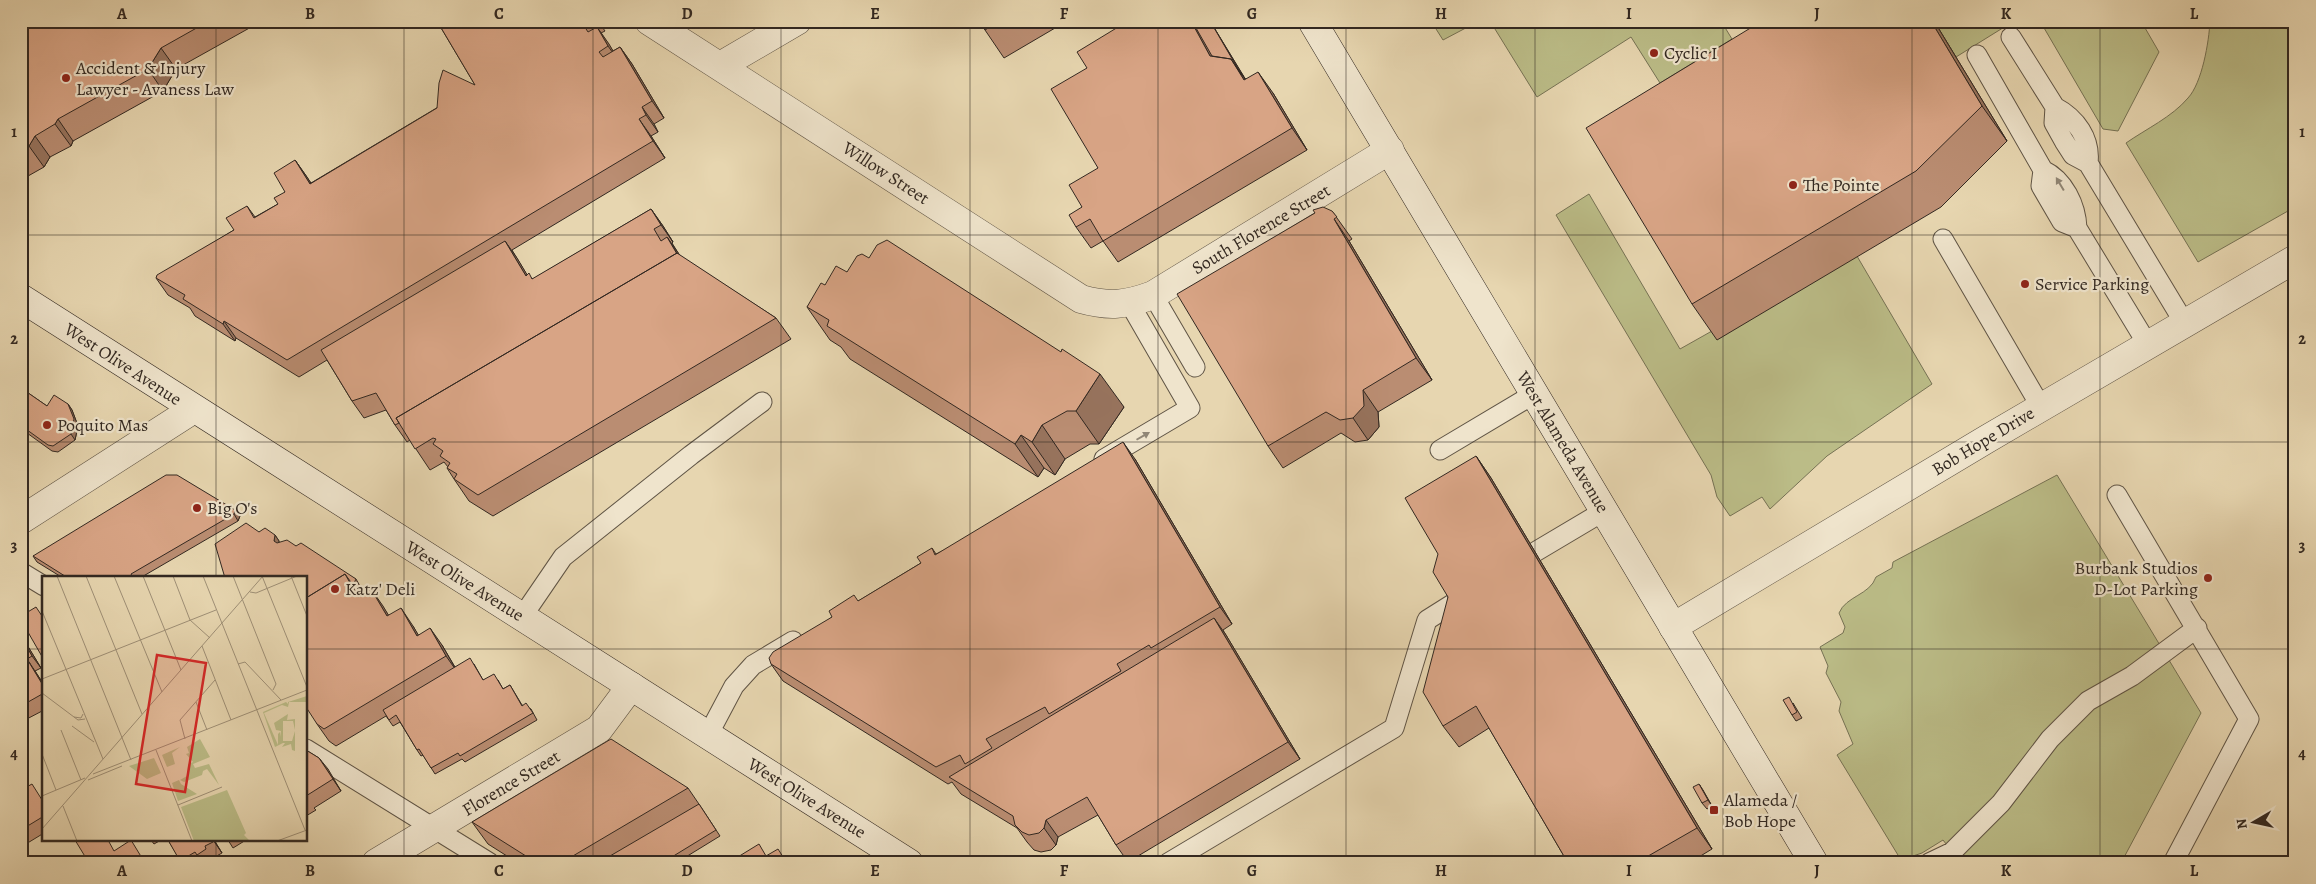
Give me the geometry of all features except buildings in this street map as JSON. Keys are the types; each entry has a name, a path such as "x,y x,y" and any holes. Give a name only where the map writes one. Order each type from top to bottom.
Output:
{"street":[{"name":"Willow Street","path":"649,21 1081,299 1101,304 1142,300"},
{"path":"720,66 797,21"},
{"name":"West Alameda Avenue","path":"1312,21 1814,863"},
{"name":"South Florence Street","path":"1142,300 1390,150"},
{"name":"Bob Hope Drive","path":"1674,627 2041,407 2295,259"},
{"name":"West Olive Avenue","path":"21,298 910,863"},
{"path":"21,520 194,408"},
{"name":"Florence Street","path":"376,863 436,829 599,730 631,686"}],"lane":[{"path":"2011,37 2054,107 2069,114 2090,148 2088,163 2185,324"},
{"path":"1977,56 2043,170 2056,176 2076,213 2077,228 2148,345"},
{"path":"1943,239 2041,407"},
{"path":"1142,300 1196,367"},
{"path":"1089,467 1190,408 1142,300"},
{"path":"1440,450 1534,394"},
{"path":"522,617 562,557 762,402"},
{"path":"2117,495 2249,718 2173,863"},
{"path":"1536,552 1604,511"},
{"path":"21,572 42,585"},
{"path":"1168,863 1312,785 1394,728 1427,620 1454,603"},
{"path":"1929,863 1952,852 2001,803 2050,739 2088,701 2132,676 2197,628"},
{"path":"708,735 734,686 753,665 809,631"},
{"path":"308,750 436,829 485,862"}],"green space":[{"path":"1431,21 1479,21 1443,40"},
{"path":"1490,21 1721,21 1732,39 1660,83 1631,37 1537,97"},
{"path":"1934,21 2014,21 1956,57"},
{"path":"2040,21 2141,21 2159,52 2118,131 2103,129"},
{"path":"2210,21 2295,21 2295,207 2198,262 2126,143 2182,105 2193,91 2204,62"},
{"path":"1589,194 1680,349 1854,251 1932,384 1827,456 1770,509 1762,497 1730,516 1717,497 1711,475 1556,215"},
{"path":"2057,475 2201,713 2121,863 1961,863 1943,840 1922,853 1901,860 1837,755 1853,744 1839,711 1841,702 1826,673 1828,666 1820,647 1843,633 1845,627 1839,613 1842,607 1869,588 1876,577 1892,568 1893,562"}],"place":[{"name":"Cyclic I","path":"1654,53"},
{"name":"Accident & Injury Lawyer - Avaness Law","path":"66,78"},
{"name":"The Pointe","path":"1793,185"},
{"name":"Service Parking","path":"2025,284"},
{"name":"Poquito Mas","path":"47,425"},
{"name":"Big O's","path":"197,508"},
{"name":"Burbank Studios D-Lot Parking","path":"2208,578"},
{"name":"Katz' Deli","path":"335,589"},
{"name":"Alameda / Bob Hope","path":"1714,810"}]}
